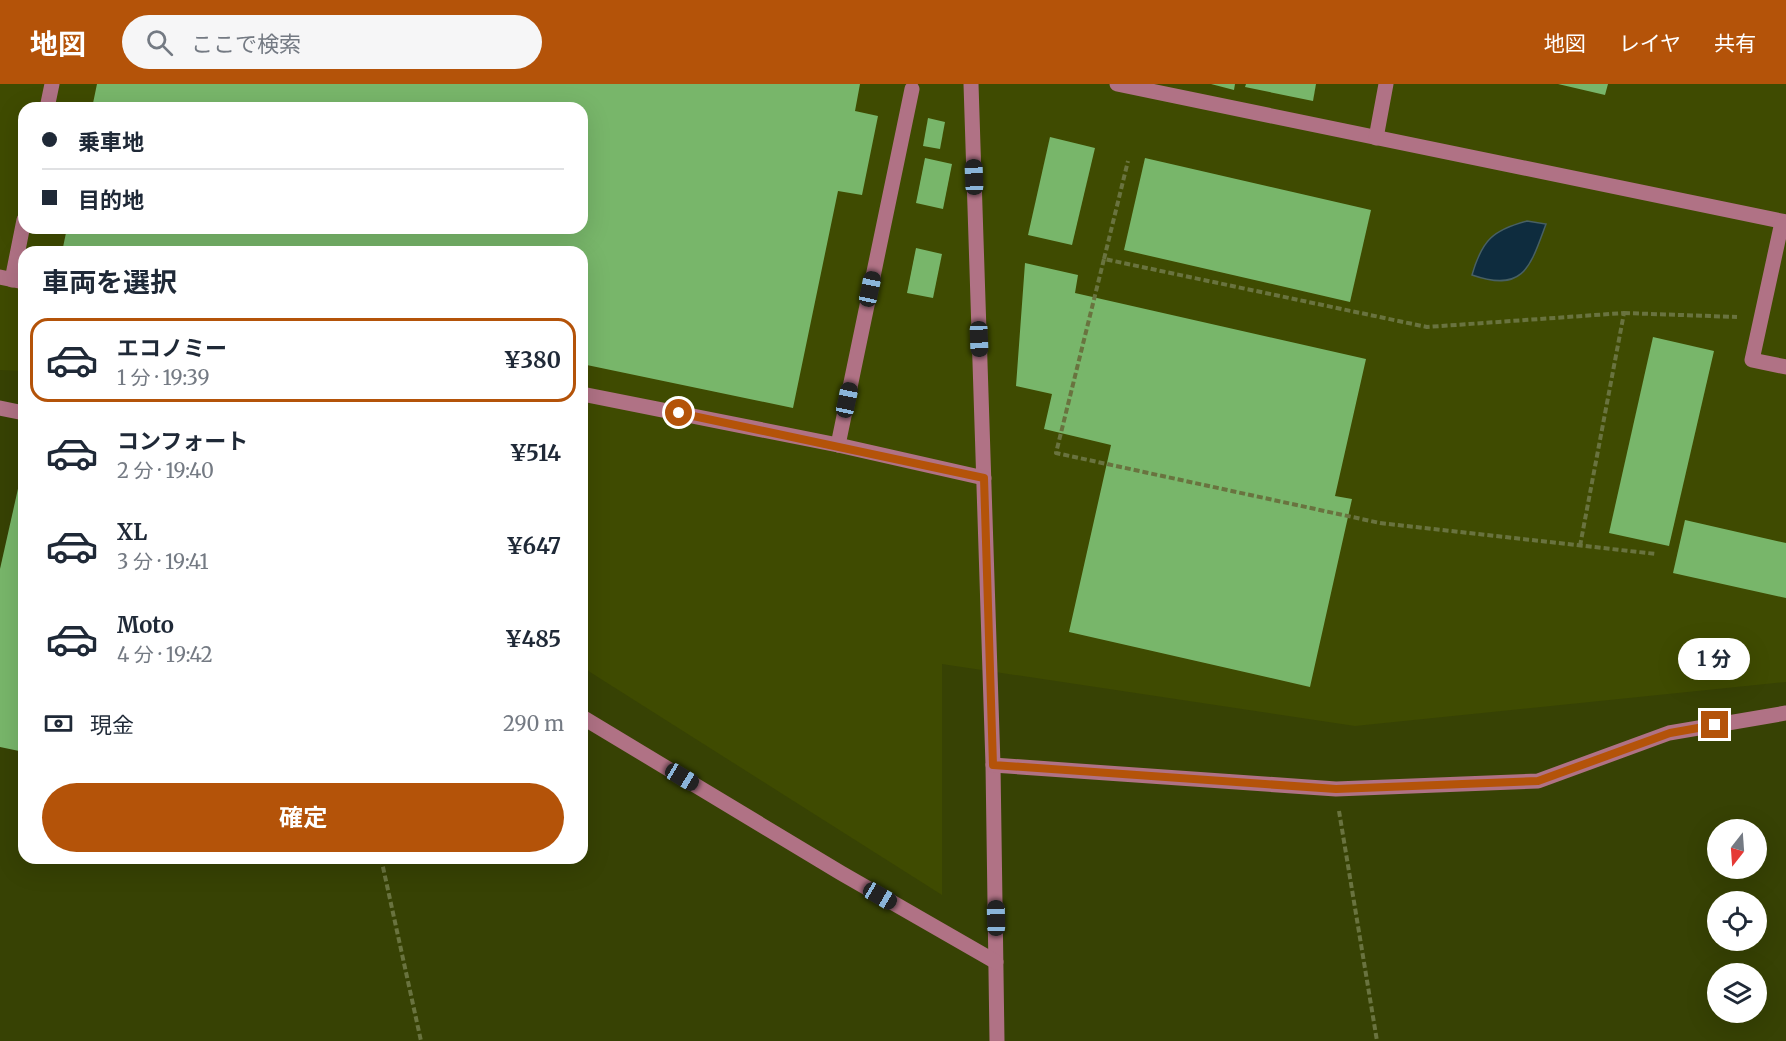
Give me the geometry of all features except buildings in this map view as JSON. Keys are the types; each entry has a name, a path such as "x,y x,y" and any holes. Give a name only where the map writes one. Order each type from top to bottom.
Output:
{"street":[{"path":"48,102 52,84"},
{"path":"971,84 993,765 997,1041"},
{"path":"1117,84 1784,222 1752,360 1786,367"},
{"path":"1376,138 1386,84"},
{"path":"838,445 912,89"},
{"path":"12,280 18,250"},
{"path":"588,395 838,445 984,478"},
{"path":"0,408 18,412"},
{"path":"993,765 1336,789 1538,781 1670,733 1786,713"},
{"path":"588,721 841,873 996,962"}],"path":[{"path":"1128,161 1056,453 1380,523 1656,554"},
{"path":"1104,259 1427,327 1624,312 1761,318"},
{"path":"1580,546 1624,312"},
{"path":"1336,789 1377,1041"},
{"path":"382,864 421,1041"}],"shaded area":[{"path":"0,84 1786,84 1786,682 1355,726 942,664 942,895 588,671 588,246 18,246 18,371 0,370"}],"water":[{"path":"1527,221 1546,224 1535,253 1522,272 1514,278 1503,281 1472,275 1480,253 1490,238 1505,228"}],"route":[{"path":"679,413 838,445 984,478 993,765 1336,789 1538,781 1670,733 1715,725"}]}
